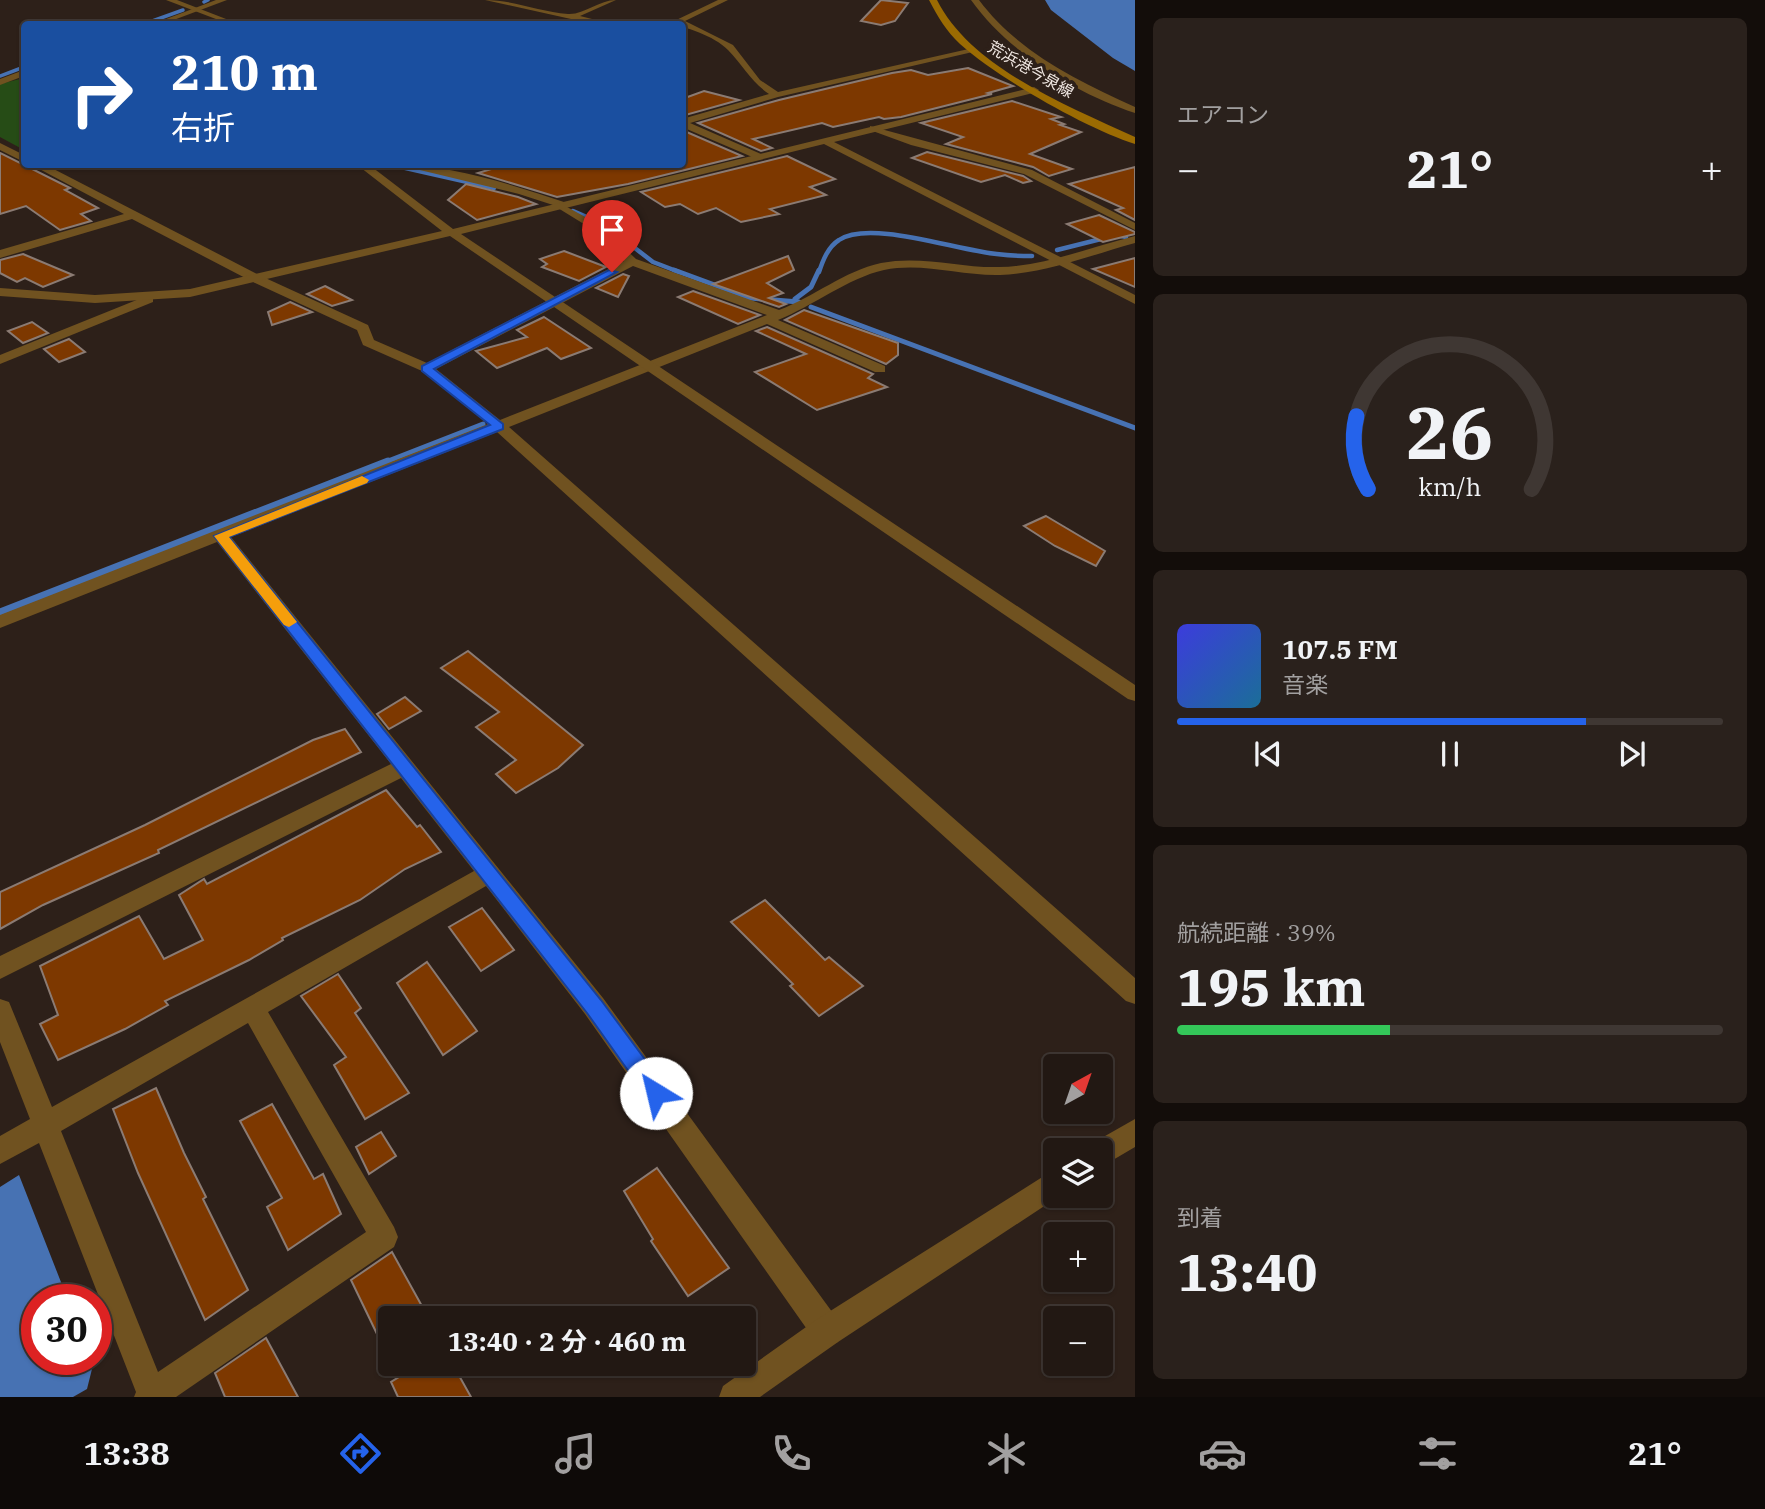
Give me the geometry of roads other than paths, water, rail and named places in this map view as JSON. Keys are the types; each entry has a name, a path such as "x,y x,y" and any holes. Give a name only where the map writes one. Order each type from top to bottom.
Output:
{"main road":[{"name":"荒浜港今泉線","path":"933,0 948,27 973,51 1034,90 1135,141"}],"street":[{"path":"170,0 227,21"},
{"path":"166,21 223,0"},
{"path":"489,0 593,21"},
{"path":"555,21 612,0"},
{"path":"677,21 724,0"},
{"path":"975,0 999,29 1027,51 1079,85 1135,110"},
{"path":"686,24 730,47 742,66 776,95"},
{"path":"686,122 776,95 973,51"},
{"path":"0,82 21,74"},
{"path":"0,292 56,299 149,299 257,279 1034,90"},
{"path":"686,125 757,156"},
{"path":"873,128 915,143 1028,172 1135,227"},
{"path":"825,141 1135,300"},
{"path":"0,146 21,157"},
{"path":"43,168 426,368 499,426 1135,993"},
{"path":"369,168 424,214 1135,694"},
{"path":"418,168 522,191 561,205 596,227 632,262 771,317 880,369"},
{"path":"0,254 133,215"},
{"path":"0,622 816,299 866,272 905,265 1000,271 1057,260 1135,239"},
{"path":"426,368 632,262"},
{"path":"0,359 149,299"},
{"path":"221,536 594,1006 827,1331"},
{"path":"0,968 404,767"},
{"path":"0,1151 488,873"},
{"path":"0,1010 152,1396 384,1237 253,1008"},
{"path":"1113,1146 1135,1132"},
{"path":"734,1397 827,1331 1043,1192"}],"water":[{"path":"1045,0 1135,0 1135,71 1113,58 1051,10"},
{"path":"19,1175 62,1284 21,1284 21,1375 90,1375 87,1389 73,1397 0,1397 0,1187"}],"waterway":[{"path":"204,2 208,0"},
{"path":"152,21 183,10"},
{"path":"0,76 21,68"},
{"path":"406,168 494,188"},
{"path":"573,211 605,225 653,262 679,272"},
{"path":"819,272 826,254 835,243 852,235 868,233 907,236 992,253 1032,256"},
{"path":"1057,250 1117,235 1126,237"},
{"path":"674,270 750,298 799,302"},
{"path":"795,299 811,287 819,270"},
{"path":"811,307 1135,428"},
{"path":"383,463 483,424"},
{"path":"0,612 388,461"}]}
